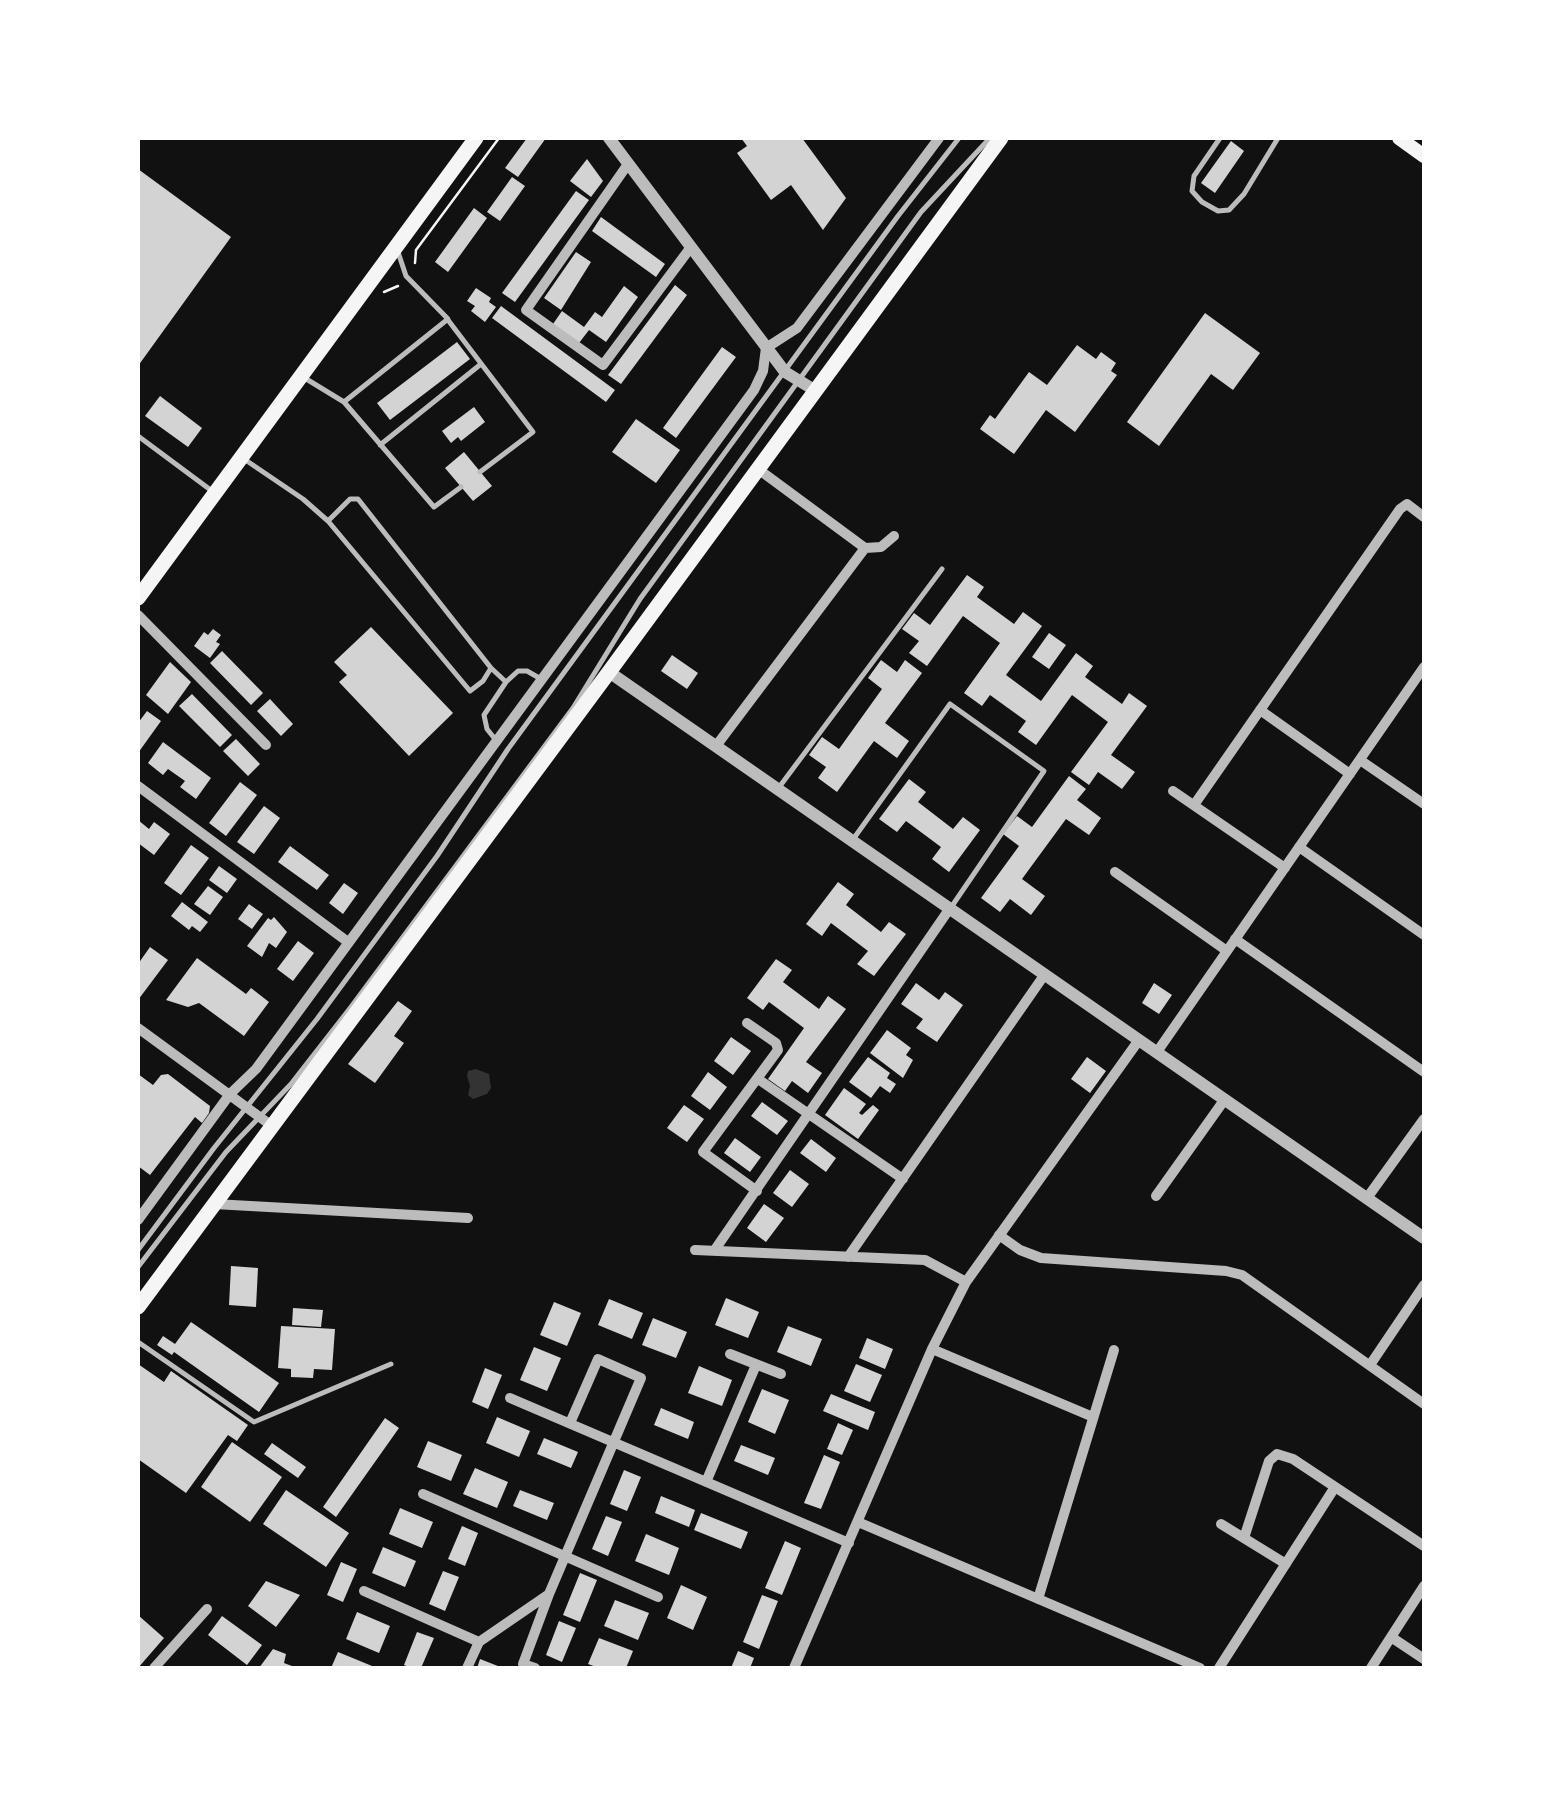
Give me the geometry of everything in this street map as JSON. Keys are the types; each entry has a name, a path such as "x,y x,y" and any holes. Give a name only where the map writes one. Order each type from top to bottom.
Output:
{"main road":[{"path":"138,598 476,138"},
{"path":"138,1306 214,1204 266,1122 609,672 1001,138"},
{"path":"1399,138 1424,156"}],"street":[{"path":"609,138 785,372 816,391"},
{"path":"766,348 797,328 939,138"},
{"path":"628,164 526,310 603,365 691,247"},
{"path":"138,1220 230,1094 256,1069 754,390 766,348"},
{"path":"758,469 865,548 882,547 894,536"},
{"path":"1194,805 1400,509 1408,504 1424,517"},
{"path":"716,746 865,548"},
{"path":"138,615 266,745"},
{"path":"1157,1052 1360,760 1420,684 1424,667"},
{"path":"609,672 1424,1238"},
{"path":"1260,710 1350,774"},
{"path":"1360,760 1424,804"},
{"path":"138,786 348,942"},
{"path":"1173,790 1284,868"},
{"path":"1299,847 1424,935"},
{"path":"1115,872 1227,951"},
{"path":"714,1251 950,908"},
{"path":"1235,940 1424,1072"},
{"path":"848,1257 1045,974"},
{"path":"748,1022 778,1047 703,1152 757,1191"},
{"path":"138,1028 266,1122"},
{"path":"794,1668 932,1349 966,1282 1140,1040"},
{"path":"758,1079 902,1179"},
{"path":"1156,1196 1224,1099"},
{"path":"1367,1198 1424,1119"},
{"path":"214,1204 468,1218"},
{"path":"999,1235 1040,1258 1242,1275 1424,1404"},
{"path":"695,1250 924,1260 966,1282"},
{"path":"1370,1365 1424,1285"},
{"path":"932,1349 1094,1417"},
{"path":"1038,1599 1114,1350"},
{"path":"730,1354 781,1374"},
{"path":"535,1668 522,1664 641,1378 598,1359 570,1423"},
{"path":"706,1482 756,1364"},
{"path":"510,1398 849,1543"},
{"path":"1244,1538 1269,1461 1277,1454 1293,1459 1424,1546"},
{"path":"1218,1668 1335,1487"},
{"path":"424,1494 658,1596"},
{"path":"858,1522 1200,1668"},
{"path":"1221,1524 1286,1564"},
{"path":"1371,1668 1424,1586"},
{"path":"364,1591 479,1642"},
{"path":"466,1668 479,1642 549,1594"},
{"path":"154,1668 207,1609"},
{"path":"1391,1637 1424,1659"}],"lane":[{"path":"138,1250 437,856 519,734 959,138"},
{"path":"138,1267 226,1152 266,1122 573,708 640,599 921,212 990,138"},
{"path":"1220,138 1194,176 1192,191 1218,211 1229,210 1244,194 1278,138"},
{"path":"396,246 406,276 448,319 534,432 480,472"},
{"path":"344,402 448,319"},
{"path":"380,444 481,364"},
{"path":"300,376 344,402 434,508 461,487"},
{"path":"138,436 215,493"},
{"path":"241,457 328,521 470,691 491,668"},
{"path":"328,521 350,499 358,500 506,682"},
{"path":"778,789 942,569"},
{"path":"496,740 486,728 484,715 506,682 518,671 541,679"},
{"path":"852,840 950,704 1044,771 950,908"},
{"path":"138,1342 254,1422 391,1364"}],"shaded area":[{"path":"476,1069 489,1074 491,1088 487,1094 473,1099 468,1095 467,1076 468,1071"}],"building":[{"path":"527,138 546,138 518,177 505,168"},
{"path":"741,138 802,138 846,198 823,230 791,185 771,200 737,153 747,146"},
{"path":"1231,141 1244,151 1215,193 1201,183"},
{"path":"587,159 603,181 591,197 570,181"},
{"path":"138,169 231,237 138,366"},
{"path":"512,177 525,186 500,221 487,212"},
{"path":"576,191 589,200 515,302 502,293"},
{"path":"474,208 487,218 448,272 435,262"},
{"path":"601,217 665,264 656,277 592,231"},
{"path":"576,252 591,262 561,310 544,298"},
{"path":"675,285 687,295 621,384 608,375"},
{"path":"624,286 638,297 606,342 589,330 579,343 553,324 562,311 584,327 595,312 602,317"},
{"path":"476,288 491,298 489,302 496,307 485,322 471,311 475,306 467,301"},
{"path":"501,306 615,390 606,402 492,318"},
{"path":"1205,313 1260,353 1233,390 1211,374 1159,446 1127,422"},
{"path":"457,342 470,359 390,420 377,403"},
{"path":"1077,345 1096,359 1101,352 1116,363 1111,371 1117,375 1075,432 1046,410 1014,454 980,429 990,415 995,419 1029,372 1047,385"},
{"path":"722,347 736,357 676,438 663,428"},
{"path":"160,396 202,428 188,447 145,416"},
{"path":"474,407 485,422 461,441 458,437 451,443 442,431"},
{"path":"636,419 680,450 656,483 612,452"},
{"path":"464,452 492,486 473,501 445,468"},
{"path":"967,575 984,587 977,597 1014,624 1023,612 1042,626 1006,675 1041,701 1076,653 1093,666 1085,677 1122,704 1129,693 1147,706 1111,755 1135,772 1122,789 1098,772 1089,785 1071,772 1108,722 1072,695 1036,745 1018,732 1026,721 990,695 982,706 964,693 1000,643 963,616 927,666 909,653 919,641 902,629 914,613 930,625"},
{"path":"371,627 453,713 409,756 339,682 347,675 334,662"},
{"path":"213,629 221,635 210,658 194,646 204,632 208,635"},
{"path":"1049,633 1066,645 1049,669 1032,657"},
{"path":"222,651 263,693 251,705 210,663"},
{"path":"672,655 698,673 687,689 661,671"},
{"path":"881,660 897,672 905,660 922,673 885,723 909,741 897,758 874,741 837,792 818,778 826,767 809,755 822,737 839,749 882,689 868,678"},
{"path":"170,662 191,682 168,714 146,695"},
{"path":"192,694 232,735 220,747 179,706"},
{"path":"270,699 293,724 281,736 257,711"},
{"path":"147,711 161,721 138,753 138,723"},
{"path":"236,739 260,764 248,776 223,751"},
{"path":"163,742 211,778 196,799 180,787 185,781 168,769 163,775 148,763"},
{"path":"1069,776 1086,789 1077,800 1101,818 1089,835 1066,819 1022,879 1045,896 1031,915 1010,899 1000,912 981,898 1019,846 1003,834 1017,816 1032,827"},
{"path":"909,779 926,792 918,802 953,829 963,817 980,830 949,872 932,859 941,847 906,821 897,832 879,819"},
{"path":"240,782 257,795 226,836 209,823"},
{"path":"264,806 280,818 254,854 237,842"},
{"path":"138,820 149,829 154,822 170,834 154,855 138,843"},
{"path":"191,845 209,858 181,895 164,883"},
{"path":"290,846 329,875 317,890 278,862"},
{"path":"219,866 237,879 227,893 209,880"},
{"path":"838,882 854,894 846,905 881,932 889,922 906,934 874,976 857,964 868,951 831,923 822,936 806,924"},
{"path":"344,883 358,893 343,914 329,903"},
{"path":"208,886 223,897 210,915 194,904"},
{"path":"182,902 208,922 200,932 192,926 189,930 171,916"},
{"path":"249,904 263,914 252,929 238,919"},
{"path":"274,917 287,932 276,948 269,943 262,957 247,946 268,918"},
{"path":"298,941 314,953 293,981 277,969"},
{"path":"150,947 168,960 138,1000 138,964"},
{"path":"197,958 246,994 251,988 269,1002 244,1036 199,1003 188,1007 166,1000"},
{"path":"776,959 792,970 783,982 819,1009 828,996 846,1009 806,1062 822,1073 808,1093 792,1081 785,1091 768,1079 804,1028 769,1002 763,1010 747,998"},
{"path":"916,983 939,1000 945,992 963,1005 937,1042 916,1028 923,1019 901,1004"},
{"path":"1154,983 1172,995 1159,1014 1142,1003"},
{"path":"398,1001 412,1011 394,1036 404,1043 375,1083 348,1064"},
{"path":"887,1030 911,1048 906,1055 913,1060 903,1078 870,1053"},
{"path":"731,1037 751,1051 733,1075 714,1061"},
{"path":"868,1057 890,1073 887,1078 896,1084 890,1093 880,1086 871,1098 849,1082"},
{"path":"1087,1057 1106,1071 1090,1093 1071,1079"},
{"path":"708,1072 727,1087 710,1110 691,1096"},
{"path":"138,1074 153,1085 161,1075 168,1074 210,1106 202,1123 195,1117 150,1175 138,1166"},
{"path":"844,1088 866,1104 859,1113 862,1115 873,1105 879,1110 858,1139 825,1115"},
{"path":"762,1102 788,1121 777,1135 751,1116"},
{"path":"684,1105 704,1119 687,1142 667,1128"},
{"path":"735,1138 761,1157 750,1172 724,1153"},
{"path":"811,1139 836,1158 826,1172 800,1153"},
{"path":"790,1170 809,1184 792,1207 773,1193"},
{"path":"764,1204 784,1218 766,1242 747,1228"},
{"path":"231,1266 258,1268 256,1307 229,1305"},
{"path":"726,1298 759,1312 748,1338 715,1325"},
{"path":"609,1299 643,1313 632,1339 598,1325"},
{"path":"554,1302 581,1313 567,1346 540,1335"},
{"path":"293,1308 323,1310 321,1327 292,1325"},
{"path":"653,1318 687,1332 676,1358 642,1345"},
{"path":"191,1322 279,1383 259,1412 174,1352 172,1355 157,1345 163,1336 175,1344"},
{"path":"281,1326 335,1329 332,1370 314,1369 313,1378 291,1377 291,1369 278,1368"},
{"path":"788,1326 822,1339 811,1366 777,1352"},
{"path":"867,1338 893,1349 885,1369 859,1358"},
{"path":"534,1347 561,1358 547,1391 520,1380"},
{"path":"138,1364 164,1382 171,1371 248,1425 237,1441 228,1435 186,1493 138,1459"},
{"path":"856,1364 882,1375 870,1402 844,1391"},
{"path":"699,1366 732,1380 722,1406 688,1393"},
{"path":"485,1368 502,1375 488,1409 472,1402"},
{"path":"762,1389 789,1400 775,1434 748,1422"},
{"path":"831,1394 875,1412 868,1430 823,1411"},
{"path":"661,1408 694,1422 688,1439 654,1425"},
{"path":"497,1417 530,1431 519,1457 486,1443"},
{"path":"385,1418 399,1428 336,1517 323,1507"},
{"path":"838,1423 853,1430 842,1455 827,1449"},
{"path":"544,1438 578,1452 571,1468 537,1454"},
{"path":"428,1441 462,1455 451,1481 417,1467"},
{"path":"232,1442 282,1477 250,1522 201,1487"},
{"path":"272,1443 306,1467 298,1478 264,1454"},
{"path":"741,1445 775,1458 768,1475 734,1461"},
{"path":"824,1455 840,1462 821,1509 804,1503"},
{"path":"475,1468 508,1482 497,1508 463,1494"},
{"path":"624,1470 641,1477 627,1511 610,1504"},
{"path":"286,1490 349,1533 326,1567 263,1524"},
{"path":"520,1490 554,1503 547,1520 513,1506"},
{"path":"661,1496 695,1510 689,1527 655,1513"},
{"path":"400,1508 433,1522 422,1548 389,1534"},
{"path":"701,1513 748,1532 741,1549 694,1530"},
{"path":"606,1516 622,1522 608,1556 592,1549"},
{"path":"462,1526 478,1533 465,1566 448,1559"},
{"path":"646,1534 679,1548 669,1575 635,1561"},
{"path":"785,1541 801,1548 782,1595 765,1588"},
{"path":"383,1547 416,1561 405,1587 372,1573"},
{"path":"341,1562 357,1569 343,1602 327,1595"},
{"path":"443,1571 459,1577 445,1611 429,1604"},
{"path":"580,1573 597,1580 580,1622 563,1615"},
{"path":"266,1581 300,1595 276,1627 248,1606"},
{"path":"681,1585 707,1597 693,1630 667,1618"},
{"path":"762,1595 778,1601 759,1649 743,1642"},
{"path":"615,1600 649,1613 638,1640 604,1626"},
{"path":"357,1612 390,1626 379,1653 346,1639"},
{"path":"138,1615 164,1638 138,1668"},
{"path":"222,1616 262,1645 247,1665 208,1635"},
{"path":"559,1621 576,1628 562,1662 546,1655"},
{"path":"417,1632 434,1638 421,1668 411,1668 404,1665"},
{"path":"599,1638 633,1651 626,1668 588,1664"},
{"path":"273,1649 286,1654 284,1663 297,1668 259,1668"},
{"path":"738,1651 754,1658 750,1668 731,1668"},
{"path":"338,1652 377,1668 331,1668"},
{"path":"480,1659 503,1668 477,1668"}]}
